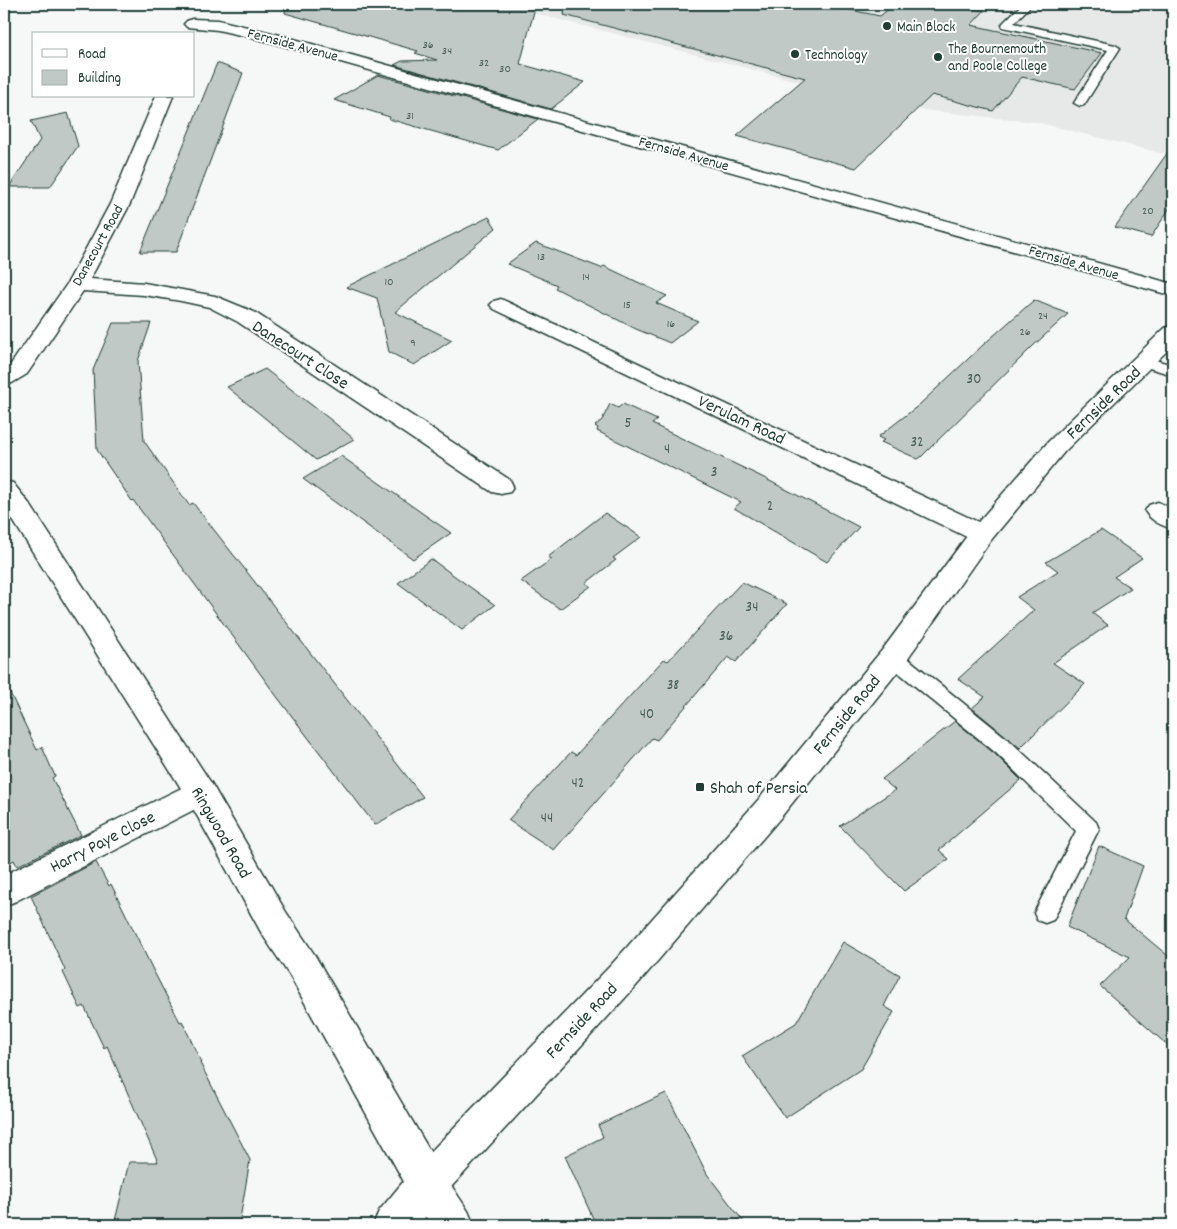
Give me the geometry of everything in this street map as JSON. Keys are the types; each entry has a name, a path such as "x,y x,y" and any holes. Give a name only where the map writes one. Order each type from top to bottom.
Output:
{"main road":[{"name":"Fernside Avenue","path":"193,23 218,25 270,37 1173,290"},
{"name":"Danecourt Road","path":"4,378 19,369 77,284 120,204 164,98"},
{"name":"Danecourt Close","path":"77,284 144,289 206,300 246,317 501,486"},
{"name":"Verulam Road","path":"501,305 982,534"},
{"name":"Fernside Road","path":"392,1225 427,1184 624,975 770,808 893,657 982,534 1057,446 1173,333"},
{"name":"Ringwood Road","path":"4,489 22,512 200,792 274,923 302,965 427,1184 454,1225"},
{"name":"Harry Paye Close","path":"4,891 200,792"}],"lane":[{"path":"1027,4 1007,25 1115,48 1080,103"},
{"path":"1144,362 1173,370"},
{"path":"893,657 1003,747 1088,828 1045,913"}],"shaded area":[{"name":"The Bournemouth and Poole College","path":"499,4 1173,4 1173,156 1036,122 909,110"}],"building":[{"path":"286,4 536,4 520,64 585,82 551,109 394,65 402,61 437,60 415,53 418,51 285,13"},
{"path":"566,4 821,4 880,16 895,4 951,4 984,11 971,25 1102,53 1075,89 1022,77 993,111 932,95 856,168 737,136 805,78 564,15"},
{"path":"217,63 243,73 176,252 140,252"},
{"path":"378,75 538,119 498,150 389,119 390,117 334,100"},
{"path":"68,113 78,146 50,187 9,187 40,140 31,121"},
{"path":"1173,145 1173,203 1151,237 1115,227"},
{"path":"489,217 496,228 395,312 452,340 414,365 389,352 377,298 346,287"},
{"path":"536,243 601,268 604,266 667,296 656,303 698,321 670,343 636,329 555,288 557,285 507,264"},
{"path":"1034,300 1068,314 921,457 918,459 881,442 884,440 878,437 919,405"},
{"path":"113,323 151,323 138,361 144,441 189,505 193,503 423,797 375,825 278,698 132,501 97,450 93,370"},
{"path":"265,369 354,439 316,460 227,387"},
{"path":"610,404 618,408 623,404 657,420 652,424 760,476 859,527 827,562 734,508 741,502 597,431 598,428 595,426 602,420"},
{"path":"341,456 451,533 413,559 303,479"},
{"path":"605,513 641,537 613,558 616,560 586,583 591,586 560,609 521,581 552,559 548,557"},
{"path":"1101,530 1142,558 1114,577 1131,588 1092,613 1108,625 1053,663 1085,684 1020,748 972,708 985,697 958,679 1034,610 1017,597 1058,571 1046,562"},
{"path":"431,559 495,605 462,630 398,583"},
{"path":"742,582 787,604 736,662 728,657 657,740 652,738 554,850 508,820 571,752 576,755 664,659 668,661"},
{"path":"4,680 37,750 42,747 55,776 52,778 81,835 17,866 14,860 4,866"},
{"path":"955,721 995,754 1021,780 939,850 949,859 904,891 840,826 895,790 882,779"},
{"path":"1099,846 1143,866 1124,919 1173,960 1173,1050 1100,986 1130,957 1067,927"},
{"path":"96,862 109,886 111,884 154,972 180,1022 182,1021 200,1063 250,1160 239,1225 114,1225 129,1162 158,1162 107,1046 104,1048 84,1006 80,1008 31,896"},
{"path":"843,942 900,975 884,1006 894,1012 861,1069 785,1118 742,1056 796,1023"},
{"path":"666,1093 707,1174 746,1225 596,1225 565,1156 603,1137 598,1125"}],"place":[{"name":"Main Block","path":"887,26"},
{"name":"Technology","path":"795,54"},
{"name":"The Bournemouth and Poole College","path":"938,57"},
{"name":"Shah of Persia","path":"700,787"}]}
